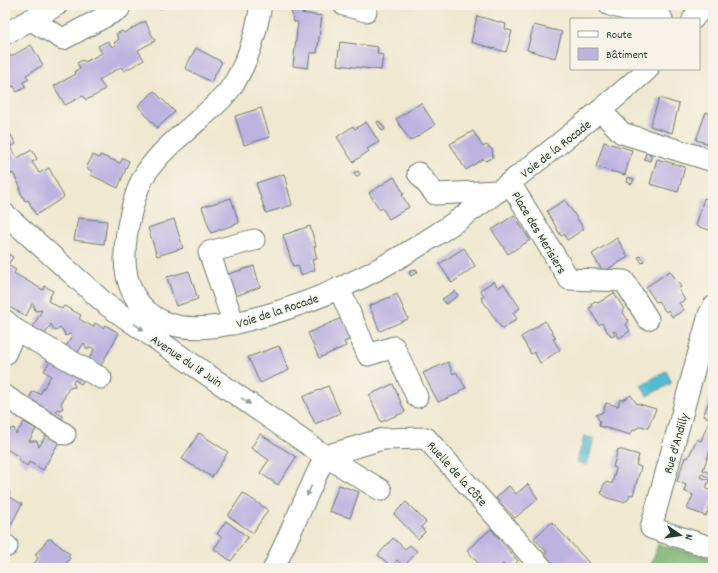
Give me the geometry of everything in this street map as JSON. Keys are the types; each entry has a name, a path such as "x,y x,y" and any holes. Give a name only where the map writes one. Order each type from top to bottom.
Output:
{"street":[{"path":"5,34 57,5"},
{"path":"31,20 63,39 119,9 118,5"},
{"name":"Voie de la Rocade","path":"261,5 248,54 229,90 158,157 143,178 128,227 125,254 127,278 136,300 143,310 155,318 180,327 203,328 234,324 302,304 383,267 442,232 505,187 601,111 647,70"},
{"path":"344,5 366,11"},
{"path":"610,5 658,18"},
{"path":"694,18 704,5"},
{"path":"601,111 622,133 713,161"},
{"path":"418,173 435,194 505,187"},
{"name":"Place des Merisiers","path":"505,187 569,279 624,281 648,319"},
{"name":"Avenue du 18 Juin","path":"5,214 107,305 326,456 381,490"},
{"path":"234,324 209,252 254,240"},
{"path":"339,288 368,354 394,347 417,397"},
{"name":"Rue d'Andilly","path":"713,307 706,362 651,528 713,548"},
{"path":"5,354 10,325 101,378"},
{"path":"5,396 66,434"},
{"name":"Ruelle de la Côte","path":"326,456 383,438 426,438 542,568"},
{"path":"274,568 326,456"}],"green space":[{"path":"658,544 713,558 713,568 650,568"}],"water":[{"path":"666,371 672,383 647,396 641,385"},
{"path":"584,436 594,439 587,465 577,462"}],"building":[{"path":"158,5 167,5 160,9"},
{"path":"302,9 301,13 322,16 317,53 310,53 308,68 293,66 298,22 294,22 291,10"},
{"path":"477,16 506,24 505,29 512,31 506,52 471,42"},
{"path":"145,21 155,41 138,50 144,60 124,71 121,67 99,80 105,89 96,95 86,100 83,96 65,105 54,86 76,74 75,71 80,68 77,63 83,60 85,62 102,53 98,46 108,41 112,47 116,45 114,43 119,39 116,34 122,31 124,33"},
{"path":"534,25 562,32 555,58 527,50"},
{"path":"340,42 378,47 377,54 383,55 381,70 337,65"},
{"path":"31,45 43,65 26,75 29,79 23,82 26,87 17,92 14,86 8,89 5,85 5,56 9,54 10,57"},
{"path":"196,48 222,62 211,82 185,68"},
{"path":"154,91 175,112 157,128 138,106"},
{"path":"659,98 679,104 672,133 650,126"},
{"path":"421,103 435,125 410,141 396,119"},
{"path":"261,108 270,137 244,145 235,116"},
{"path":"706,112 713,115 713,145 696,140"},
{"path":"379,121 385,129 382,131 377,122"},
{"path":"366,122 379,142 367,149 369,151 353,162 337,137 353,126 355,129"},
{"path":"5,125 16,144 10,147 17,158 32,150 37,159 32,162 39,173 49,168 64,197 36,215 28,200 25,201 19,189 21,188 13,173 5,177"},
{"path":"473,131 483,147 486,145 492,149 493,157 486,161 483,159 466,170 450,144"},
{"path":"604,142 632,150 625,175 596,167"},
{"path":"646,153 652,155 650,161 644,159"},
{"path":"93,155 99,158 100,155 120,163 123,158 129,161 118,188 91,175 92,171 86,168"},
{"path":"657,159 685,167 678,192 650,184"},
{"path":"358,171 360,174 356,177 354,173"},
{"path":"284,174 292,205 266,213 256,183"},
{"path":"394,177 404,194 402,195 409,207 389,219 382,208 380,210 369,193"},
{"path":"628,177 634,179 632,184 627,182"},
{"path":"231,198 239,223 211,233 202,207"},
{"path":"704,198 713,201 713,231 696,226"},
{"path":"565,200 584,229 567,240 564,234 561,236 547,211"},
{"path":"514,215 530,240 508,254 492,230"},
{"path":"78,218 107,221 104,244 74,240"},
{"path":"174,219 183,248 157,256 148,228"},
{"path":"310,226 316,246 314,247 317,259 312,260 315,270 301,275 298,265 293,266 283,235"},
{"path":"617,238 628,257 603,272 592,254"},
{"path":"464,248 475,266 452,283 439,264"},
{"path":"5,252 13,257 8,265 16,270 14,273 43,290 45,286 53,291 48,301 62,309 64,306 81,315 79,319 93,327 95,323 103,328 105,325 119,333 100,367 88,361 94,349 92,347 87,349 84,343 77,354 65,348 72,336 70,334 65,336 63,330 60,328 56,331 51,324 44,336 32,329 42,310 35,311 34,305 32,304 26,316 5,305 5,294 7,290 5,289"},
{"path":"640,256 644,261 642,263 638,257"},
{"path":"254,266 260,287 233,297 225,275"},
{"path":"416,269 418,272 411,276 409,272"},
{"path":"189,271 198,299 176,306 167,277"},
{"path":"670,271 681,287 678,289 685,300 679,303 684,310 672,317 668,310 666,312 658,301 656,302 646,287"},
{"path":"494,281 498,288 504,284 520,308 513,313 517,319 502,329 481,298 484,296 480,290"},
{"path":"455,291 458,296 446,304 442,299"},
{"path":"614,293 624,309 622,311 629,322 626,324 630,331 619,338 615,331 613,332 615,335 612,337 602,323 599,325 589,308 592,307 591,304 595,301 598,303"},
{"path":"397,294 408,319 380,331 369,306"},
{"path":"344,317 353,338 344,342 346,346 319,358 308,333"},
{"path":"545,321 556,338 553,339 560,350 540,363 534,352 531,354 521,337"},
{"path":"279,346 289,370 260,383 248,357"},
{"path":"52,358 85,377 81,384 75,380 73,382 75,387 69,388 61,404 63,408 60,410 57,409 56,412 63,416 59,423 26,404 33,391 40,394 51,376 44,371"},
{"path":"448,362 453,374 456,372 466,388 459,391 460,393 438,402 423,373"},
{"path":"393,384 405,412 381,422 369,395"},
{"path":"328,386 340,413 315,424 303,397"},
{"path":"631,395 636,403 656,409 648,428 641,426 632,431 631,435 599,426 600,422 596,415 603,412 606,403 618,406 620,399 623,400"},
{"path":"711,396 713,397 713,441 703,470 712,474 710,478 701,474 700,477 709,480 706,489 713,491 713,497 706,516 687,509 693,495 684,491 686,485 677,481 685,457 688,458 697,439 701,441 710,418 703,416"},
{"path":"24,422 36,429 29,441 37,441 39,447 46,435 59,442 43,470 29,462 27,466 18,460 20,457 6,449 5,451 5,428 8,430 14,428 16,434"},
{"path":"199,433 228,452 212,477 182,459"},
{"path":"260,434 296,457 278,485 260,473 269,460 251,448"},
{"path":"618,449 639,455 636,465 641,467 633,495 630,494 628,500 623,502 607,498 601,493 604,484 607,482 612,484 616,468 613,467"},
{"path":"528,484 538,499 515,518 496,498 509,486 516,494"},
{"path":"339,485 359,492 350,518 329,511"},
{"path":"5,489 10,493 8,496 22,504 7,532 5,531"},
{"path":"243,493 268,510 253,533 228,516"},
{"path":"406,502 426,522 421,527 425,532 418,539 394,514"},
{"path":"226,521 248,537 231,561 214,549 222,537 217,534"},
{"path":"552,522 589,563 583,568 561,568 559,566 556,568 544,555 547,552 534,538"},
{"path":"491,529 518,561 511,568 507,568 503,564 498,568 482,568 467,550"},
{"path":"393,538 405,549 410,545 417,551 404,567 397,560 392,567 378,555"},
{"path":"48,539 51,539 70,554 68,557 70,558 63,568 39,568 34,564 38,558 35,555"}]}
